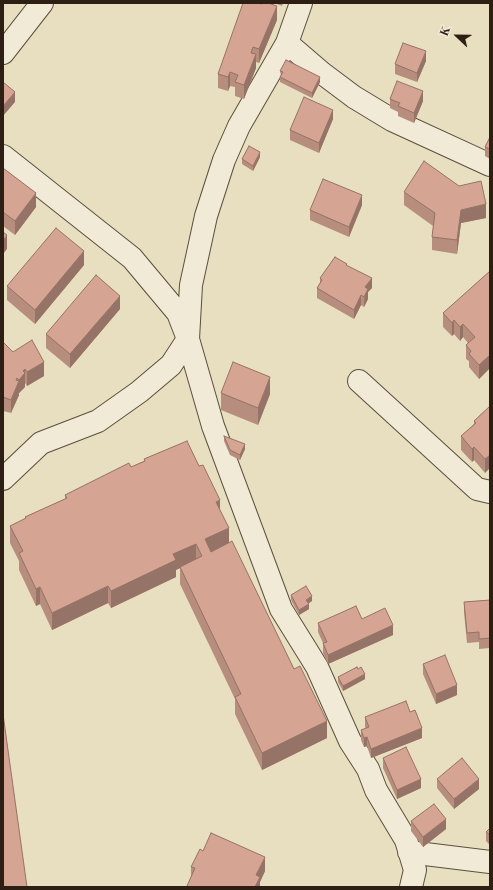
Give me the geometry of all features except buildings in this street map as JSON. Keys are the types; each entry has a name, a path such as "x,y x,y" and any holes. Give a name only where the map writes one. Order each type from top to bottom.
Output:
{"street":[{"path":"3,53 42,3"},
{"path":"3,479 42,443 98,421 139,392 171,365 188,340 191,285 206,216 224,160 239,126 287,43 301,3"},
{"path":"287,43 322,73 354,97 392,120 490,165"},
{"path":"3,156 132,258 178,313 188,340 213,426 281,609 317,667 350,741 368,769 376,790 406,840 415,870 412,887"},
{"path":"359,381 477,489 490,492"},
{"path":"409,852 490,862"}]}
